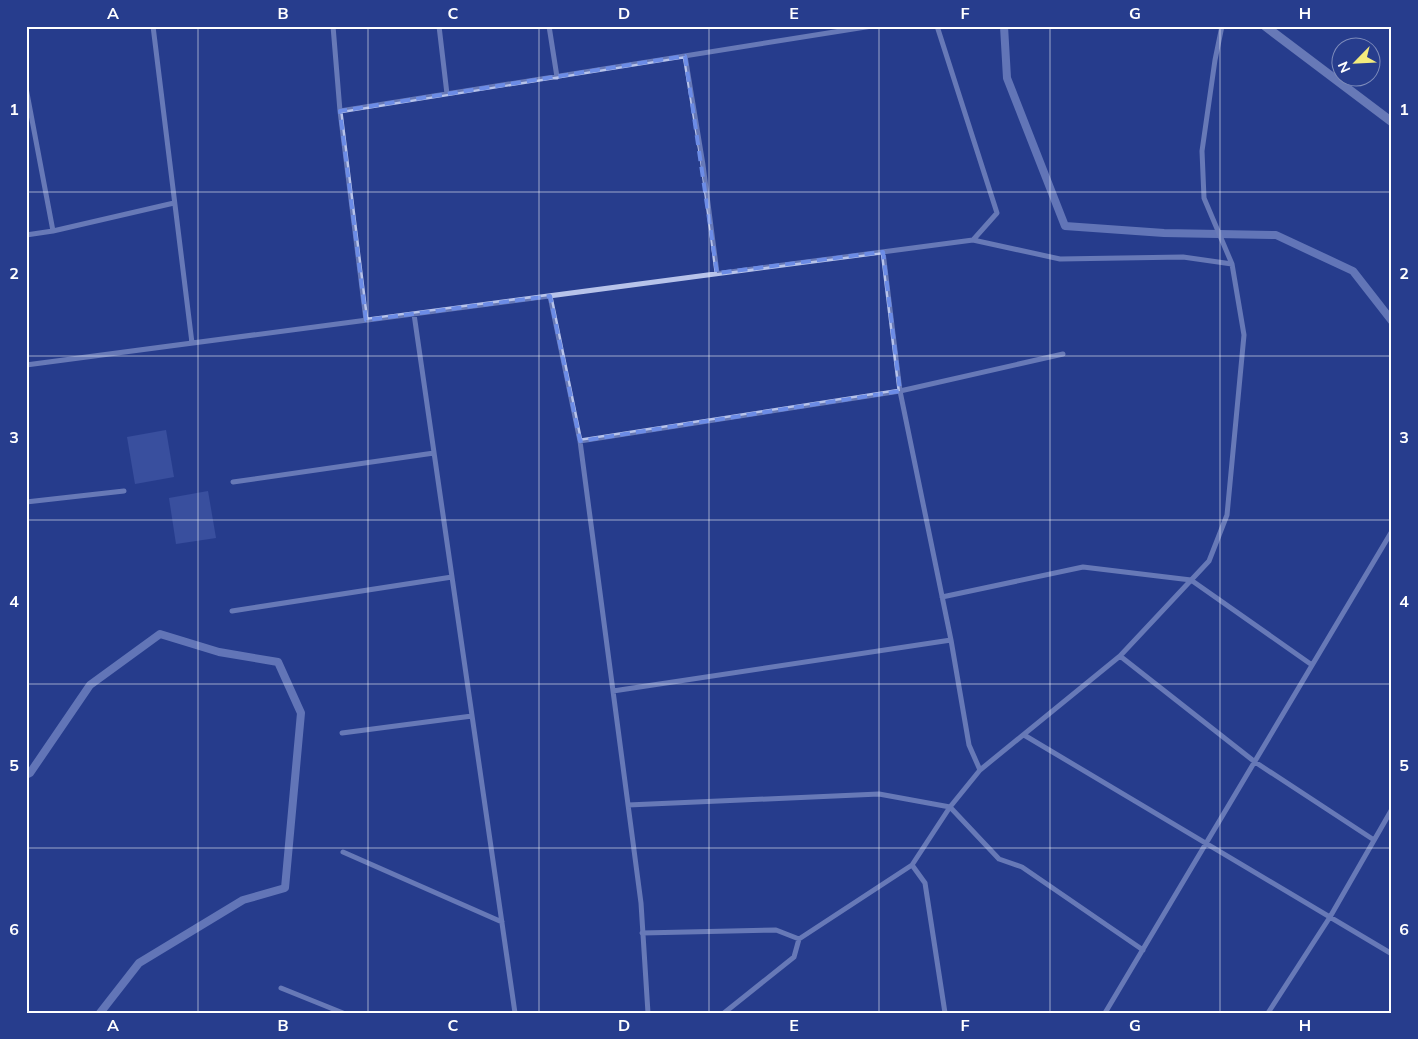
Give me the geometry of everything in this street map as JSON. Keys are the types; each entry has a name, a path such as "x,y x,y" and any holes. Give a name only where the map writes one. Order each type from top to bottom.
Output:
{"street":[{"path":"153,26 192,343"},
{"path":"333,26 340,111 366,320"},
{"path":"439,26 447,94"},
{"path":"549,26 557,77"},
{"path":"340,111 872,26"},
{"path":"936,26 997,213 973,240"},
{"path":"724,1013 794,957 799,940 912,865 950,807 980,770 1120,656 1208,561 1227,515 1244,336 1232,264 1204,198 1202,151 1215,60 1222,26"},
{"path":"1265,26 1392,122"},
{"path":"685,56 703,165 717,274"},
{"path":"26,88 53,230"},
{"path":"26,235 174,203"},
{"path":"26,365 973,240 1060,258 1183,257 1232,264"},
{"path":"882,252 900,391 951,640 969,746 980,770"},
{"path":"550,296 580,441 640,903 648,1013"},
{"path":"414,314 515,1013"},
{"path":"580,441 900,391 1063,354"},
{"path":"233,482 434,454"},
{"path":"26,502 124,491"},
{"path":"1105,1013 1392,531"},
{"path":"942,597 1083,567 1192,580 1312,665"},
{"path":"232,611 452,577"},
{"path":"613,691 951,640"},
{"path":"1120,656 1255,762 1374,840"},
{"path":"342,732 472,716"},
{"path":"1024,735 1392,954"},
{"path":"628,805 879,794 950,807 999,859 1022,867 1142,950"},
{"path":"1268,1013 1330,917 1392,809"},
{"path":"343,852 502,922"},
{"path":"912,865 925,884 945,1013"},
{"path":"642,933 776,930 799,940"},
{"path":"280,988 343,1013"}],"highlighted area":[{"path":"685,56 717,273 883,252 900,391 580,441 550,296 366,320 340,111"}],"building":[{"path":"166,430 174,477 135,484 127,437"},
{"path":"208,491 216,538 176,544 169,498"}],"waterway":[{"path":"1004,26 1007,78 1065,226 1164,233 1276,235 1353,271 1392,321"},
{"path":"26,775 30,773 90,685 160,634 219,652 278,662 301,713 285,888 243,900 139,963 100,1013"}]}
